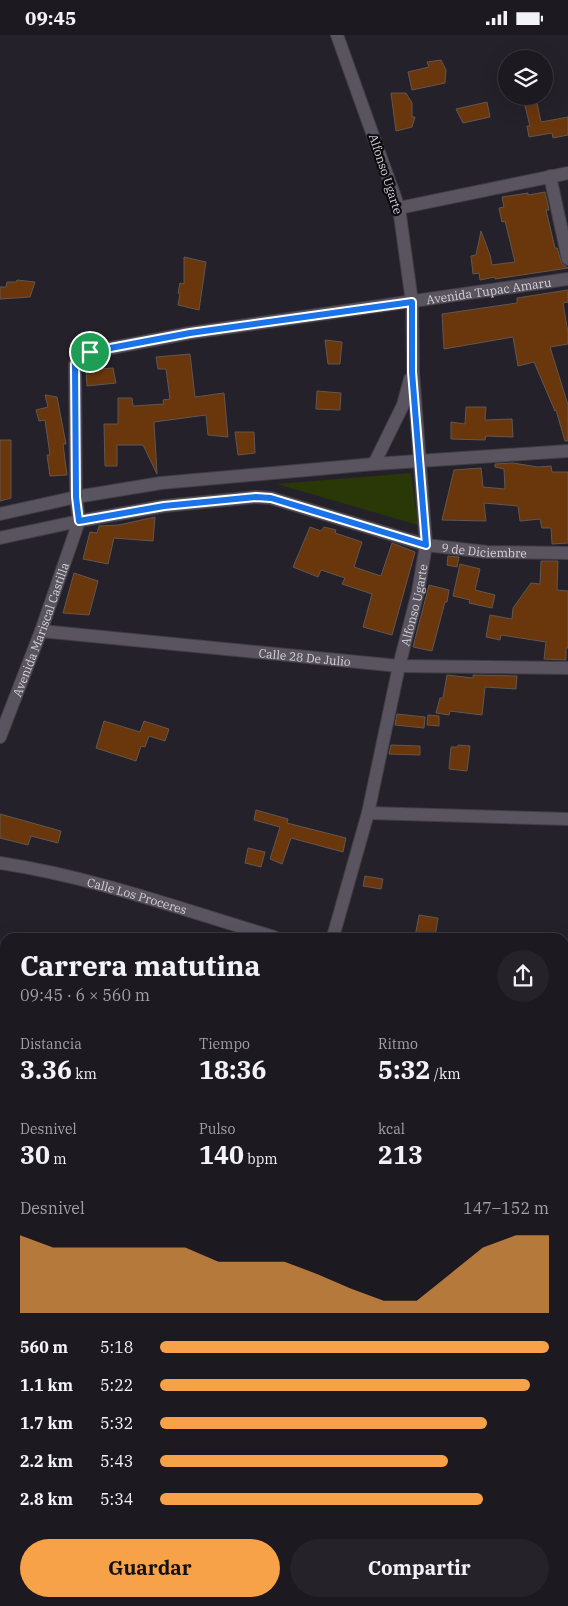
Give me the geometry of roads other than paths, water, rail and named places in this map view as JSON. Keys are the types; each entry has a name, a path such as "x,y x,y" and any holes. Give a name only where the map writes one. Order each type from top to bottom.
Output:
{"street":[{"name":"Alfonso Ugarte","path":"334,933 368,813 399,666 418,592 426,545 412,372 412,302 399,208 337,35"},
{"path":"399,208 568,173"},
{"path":"550,176 568,259"},
{"name":"Avenida Tupac Amaru","path":"76,497 75,364 84,353 190,333 568,279"},
{"path":"374,464 403,405 412,372"},
{"path":"0,514 76,497 161,483 374,464 568,451"},
{"path":"76,497 79,521"},
{"name":"9 de Diciembre","path":"0,538 79,521 164,506 256,497 271,498 426,545 487,552 568,553"},
{"name":"Avenida Mariscal Castilla","path":"0,737 42,631 79,521"},
{"name":"Calle 28 De Julio","path":"42,631 399,666 568,668"},
{"path":"368,813 568,819"},
{"name":"Calle Los Proceres","path":"0,863 41,869 261,933"}]}
